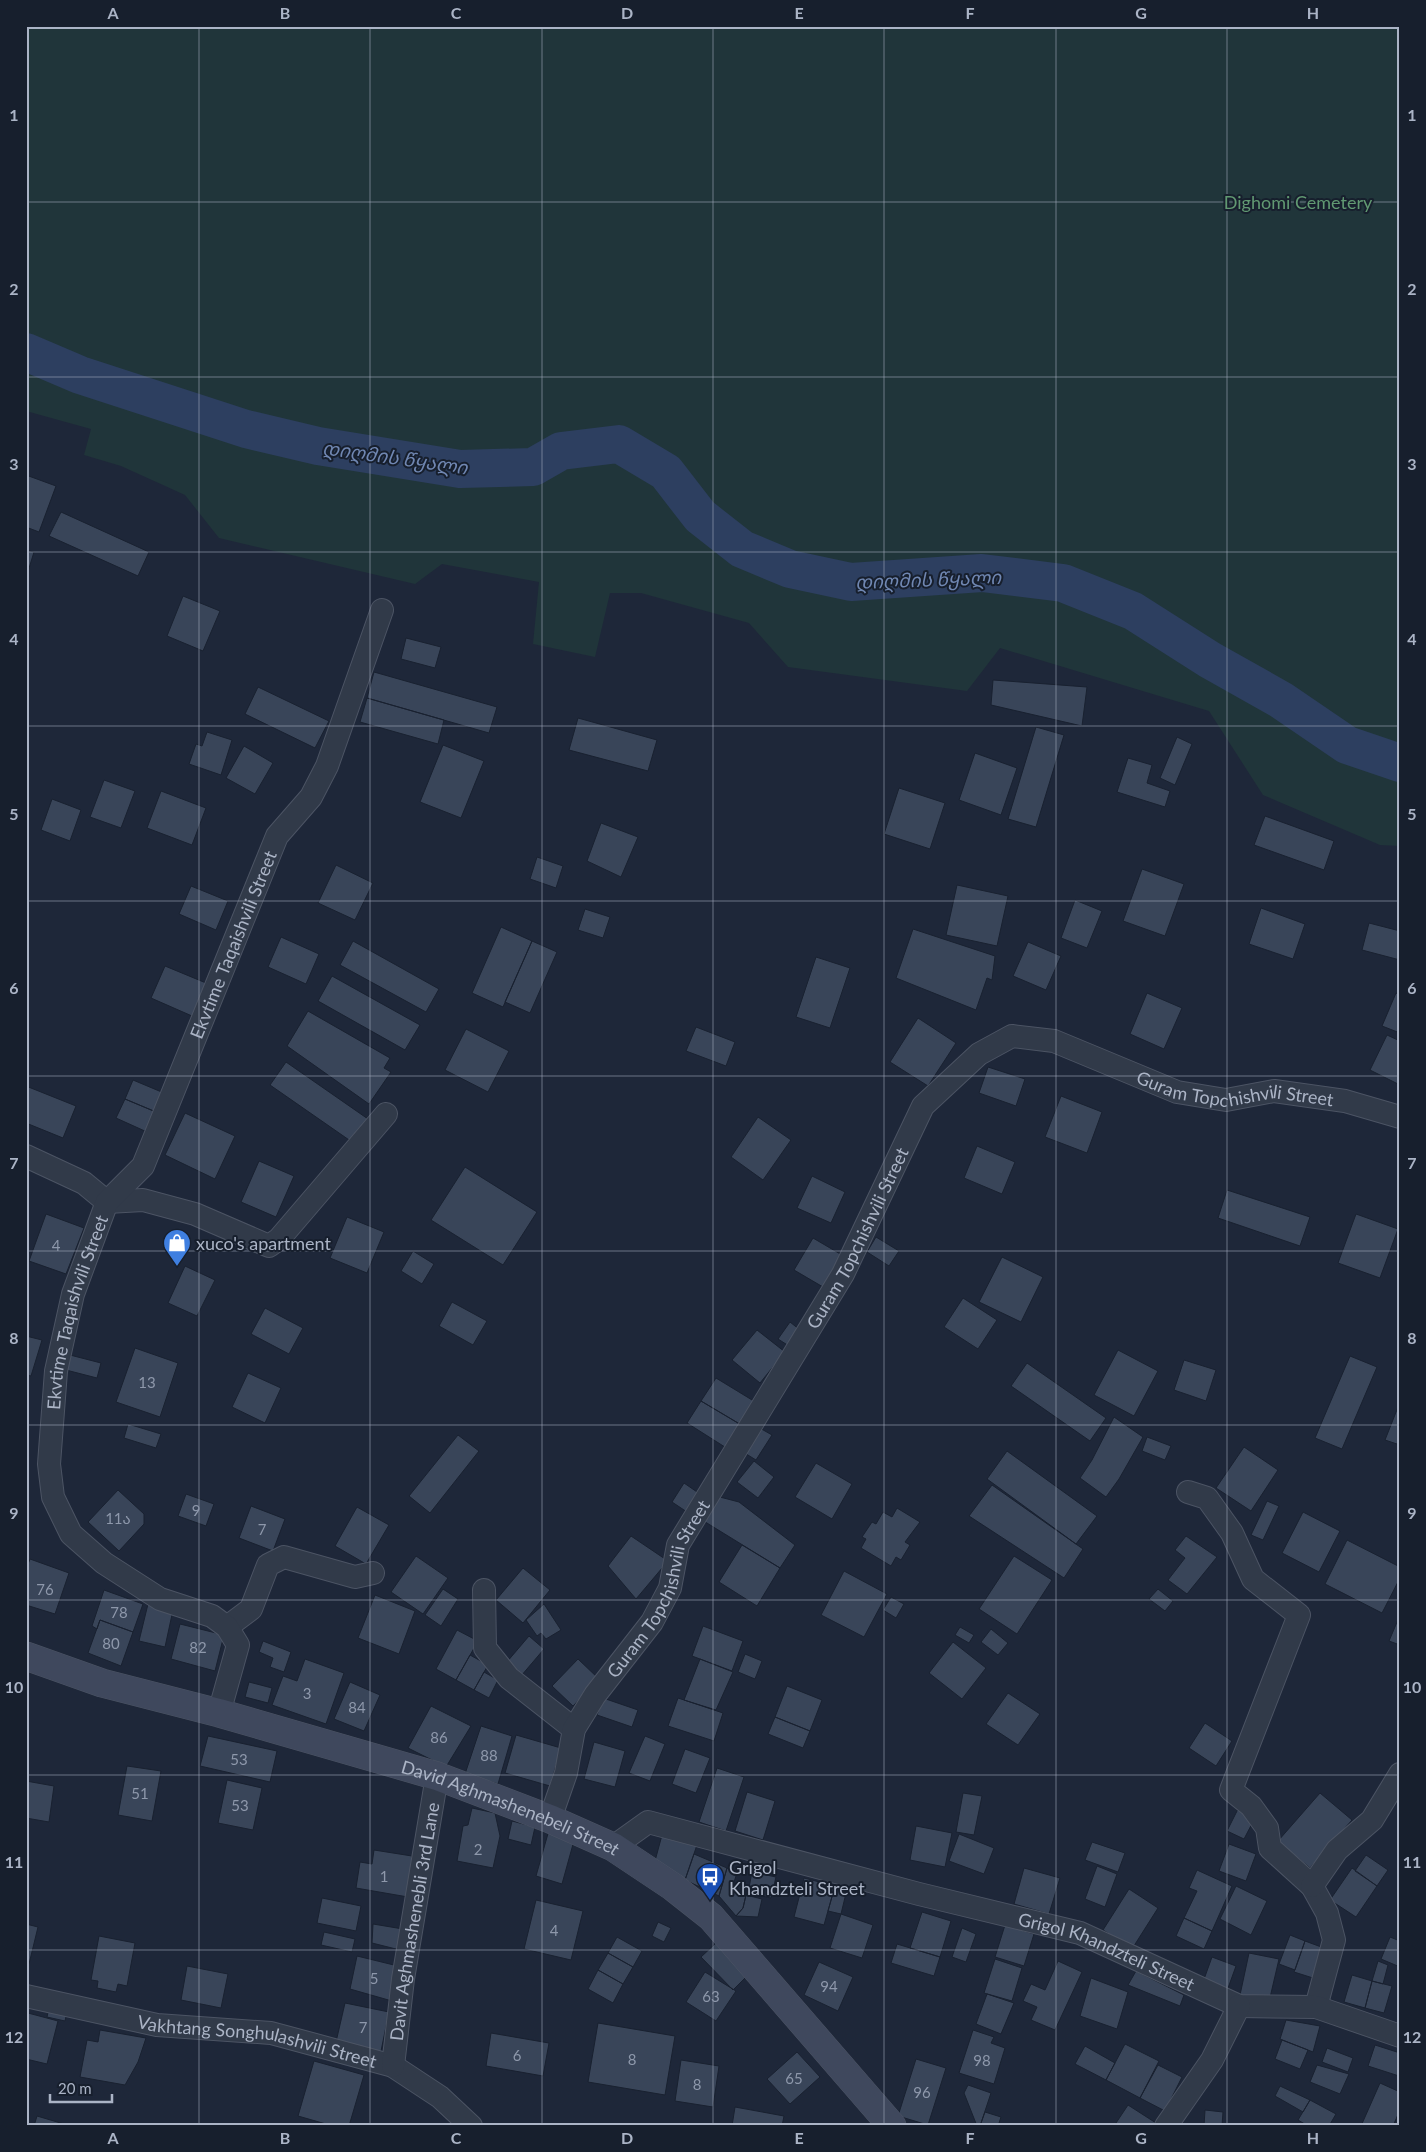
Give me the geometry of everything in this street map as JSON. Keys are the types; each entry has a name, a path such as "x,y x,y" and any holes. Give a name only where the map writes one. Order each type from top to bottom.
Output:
{"street":[{"name":"Ekvtime Taqaishvili Street","path":"227,1627 212,1616 160,1598 104,1563 71,1534 53,1498 49,1464 56,1371 73,1294 107,1202 143,1166 277,836 310,797 328,766 382,610"},
{"name":"Guram Topchishvili Street","path":"550,1819 566,1772 574,1729 595,1695 652,1622 670,1588 678,1545 843,1274 923,1106 979,1054 1012,1036 1054,1041 1177,1092 1226,1100 1274,1091 1345,1100 1400,1117"},
{"path":"26,1156 84,1182 107,1202 143,1200 195,1214 269,1246 280,1239 386,1114"},
{"path":"1188,1492 1207,1498 1232,1533 1253,1579 1299,1615 1232,1790 1251,1806 1267,1828 1270,1848 1312,1886 1327,1913 1334,1940 1316,2007"},
{"path":"219,1713 238,1645 227,1627 252,1609 268,1565 284,1557 355,1577 373,1573"},
{"path":"484,1590 485,1648 509,1678 574,1729"},
{"name":"David Aghmashenebeli Street","path":"26,1656 102,1683 219,1713 437,1776 550,1819 612,1847 673,1886 711,1917 892,2126"},
{"path":"1312,1886 1337,1850 1372,1820 1388,1797 1400,1774"},
{"name":"Davit Aghmashenebli 3rd Lane","path":"393,2066 402,1979 437,1776"},
{"name":"Grigol Khandzteli Street","path":"612,1847 648,1822 919,1894 1080,1933 1239,2006 1316,2007 1400,2036"},
{"name":"Vakhtang Songhulashvili Street","path":"26,1996 157,2025 271,2033 393,2066 440,2097 471,2126"},
{"path":"1166,2126 1212,2060 1239,2006"}],"green space":[{"name":"Dighomi Cemetery","path":"26,26 1400,26 1400,846 1380,845 1263,795 1209,711 1000,648 967,691 788,667 749,623 641,593 610,593 595,657 533,644 539,582 442,564 415,584 219,538 185,495 121,466 84,455 91,429 26,411"}],"building":[{"path":"26,475 56,486 39,532 26,527"},
{"path":"61,512 149,552 138,576 49,536"},
{"path":"26,550 34,552 26,578"},
{"path":"183,596 220,611 203,651 167,636"},
{"path":"406,638 441,647 435,668 401,659"},
{"path":"374,672 497,707 489,733 367,698"},
{"path":"993,680 1087,687 1082,726 991,705"},
{"path":"258,687 329,721 315,748 245,714"},
{"path":"367,698 444,720 438,744 360,722"},
{"path":"578,718 657,740 648,771 569,750"},
{"path":"1036,727 1064,735 1036,827 1008,819"},
{"path":"207,732 232,740 221,775 189,764 196,744 202,746"},
{"path":"1177,737 1192,744 1175,785 1160,778"},
{"path":"443,745 484,761 461,818 420,802"},
{"path":"244,746 273,763 255,794 226,778"},
{"path":"975,753 1017,768 1001,815 959,800"},
{"path":"1128,758 1152,765 1147,783 1170,791 1165,807 1117,792"},
{"path":"104,780 135,791 121,828 90,817"},
{"path":"899,788 945,803 930,849 884,834"},
{"path":"161,791 206,808 192,845 147,828"},
{"path":"52,799 81,810 70,841 41,830"},
{"path":"1265,816 1334,841 1324,870 1254,845"},
{"path":"601,823 638,837 621,877 587,861"},
{"path":"537,857 563,866 556,888 530,879"},
{"path":"336,865 373,883 355,920 318,903"},
{"path":"1142,869 1184,884 1165,936 1123,921"},
{"path":"957,885 1008,896 997,946 946,935"},
{"path":"191,886 228,901 216,930 179,914"},
{"path":"1075,900 1102,911 1087,948 1061,938"},
{"path":"1261,908 1305,924 1293,959 1249,944"},
{"path":"585,909 610,917 603,938 578,930"},
{"path":"1369,923 1400,931 1400,960 1362,950"},
{"path":"501,927 532,941 503,1007 472,993"},
{"path":"913,929 995,956 992,980 987,978 976,1010 896,978"},
{"path":"281,937 319,954 306,984 268,967"},
{"path":"353,941 439,989 426,1012 340,965"},
{"path":"532,941 557,952 530,1013 505,1002"},
{"path":"1028,942 1061,956 1046,990 1013,976"},
{"path":"816,957 850,968 830,1028 796,1017"},
{"path":"165,966 206,983 192,1016 151,998"},
{"path":"332,976 420,1025 405,1050 318,1001"},
{"path":"1147,993 1182,1008 1164,1049 1130,1034"},
{"path":"1396,993 1400,995 1400,1033 1382,1026"},
{"path":"308,1011 390,1058 384,1068 391,1072 369,1104 287,1046"},
{"path":"918,1018 956,1043 928,1086 890,1062"},
{"path":"696,1027 735,1042 726,1066 686,1051"},
{"path":"466,1029 509,1051 488,1092 445,1070"},
{"path":"1387,1035 1400,1041 1400,1085 1370,1070"},
{"path":"286,1062 368,1119 352,1142 270,1085"},
{"path":"988,1067 1025,1079 1016,1106 979,1093"},
{"path":"133,1080 164,1093 156,1112 125,1099"},
{"path":"26,1086 76,1106 63,1138 26,1123"},
{"path":"1061,1096 1102,1112 1087,1153 1045,1137"},
{"path":"125,1099 156,1112 147,1132 116,1118"},
{"path":"185,1113 235,1136 215,1179 165,1155"},
{"path":"758,1117 791,1140 763,1180 731,1157"},
{"path":"977,1146 1015,1162 1002,1194 964,1178"},
{"path":"259,1161 294,1176 276,1217 241,1202"},
{"path":"465,1167 537,1212 503,1265 431,1220"},
{"path":"812,1176 845,1192 831,1223 797,1208"},
{"path":"1227,1190 1310,1217 1300,1246 1218,1218"},
{"path":"46,1214 84,1228 66,1274 29,1261"},
{"path":"1356,1214 1398,1229 1380,1278 1338,1263"},
{"path":"347,1217 384,1232 367,1273 330,1258"},
{"path":"876,1237 899,1251 889,1266 867,1252"},
{"path":"813,1238 842,1255 823,1287 794,1270"},
{"path":"413,1251 434,1264 422,1284 401,1271"},
{"path":"1002,1257 1043,1277 1021,1322 979,1302"},
{"path":"185,1266 215,1280 197,1316 168,1303"},
{"path":"963,1298 997,1320 978,1349 944,1327"},
{"path":"452,1302 487,1321 473,1345 439,1326"},
{"path":"265,1308 303,1328 289,1354 251,1334"},
{"path":"790,1322 800,1330 789,1346 778,1339"},
{"path":"757,1330 785,1352 760,1383 732,1360"},
{"path":"26,1336 42,1340 31,1376 26,1375"},
{"path":"135,1348 178,1363 160,1417 116,1402"},
{"path":"1118,1350 1158,1371 1134,1416 1094,1395"},
{"path":"70,1355 101,1363 97,1378 66,1370"},
{"path":"1350,1356 1377,1367 1342,1449 1315,1438"},
{"path":"1184,1360 1216,1370 1206,1401 1174,1390"},
{"path":"1027,1363 1106,1418 1090,1441 1011,1386"},
{"path":"248,1373 281,1388 265,1423 232,1407"},
{"path":"716,1378 757,1403 743,1426 701,1401"},
{"path":"701,1401 743,1426 728,1449 687,1423"},
{"path":"1400,1402 1400,1445 1385,1440"},
{"path":"1114,1417 1143,1437 1119,1479 1106,1497 1080,1478 1092,1460"},
{"path":"128,1424 161,1434 156,1448 124,1438"},
{"path":"758,1427 772,1435 756,1460 743,1452"},
{"path":"458,1435 479,1451 430,1513 409,1496"},
{"path":"1147,1437 1171,1446 1165,1460 1142,1451"},
{"path":"1244,1447 1278,1470 1251,1511 1216,1488"},
{"path":"1007,1451 1097,1516 1076,1544 987,1479"},
{"path":"754,1461 774,1477 758,1498 737,1482"},
{"path":"816,1463 852,1484 832,1519 795,1497"},
{"path":"684,1483 700,1494 687,1512 672,1502"},
{"path":"992,1485 1083,1549 1064,1578 969,1516"},
{"path":"118,1490 144,1514 144,1524 119,1551 88,1522"},
{"path":"186,1494 214,1504 206,1526 178,1516"},
{"path":"716,1496 739,1502 795,1545 780,1568 702,1520"},
{"path":"1267,1501 1279,1506 1263,1540 1251,1535"},
{"path":"251,1506 285,1519 273,1551 239,1538"},
{"path":"357,1507 389,1525 366,1564 335,1546"},
{"path":"897,1508 920,1522 905,1542 910,1545 901,1560 896,1557 891,1566 861,1548 866,1539 862,1537 872,1522 876,1524 883,1512 892,1517"},
{"path":"1303,1512 1340,1531 1319,1572 1282,1553"},
{"path":"631,1536 668,1561 636,1599 608,1566"},
{"path":"1186,1536 1217,1557 1187,1594 1168,1580 1185,1558 1175,1550"},
{"path":"1347,1540 1400,1567 1400,1578 1382,1613 1325,1584"},
{"path":"742,1545 780,1568 757,1606 719,1582"},
{"path":"416,1556 448,1578 423,1614 391,1592"},
{"path":"1014,1556 1052,1580 1017,1634 979,1609"},
{"path":"30,1559 69,1573 55,1614 26,1605 26,1569"},
{"path":"523,1568 550,1590 523,1623 496,1600"},
{"path":"844,1571 887,1594 864,1637 821,1615"},
{"path":"443,1589 458,1599 441,1626 425,1615"},
{"path":"1158,1589 1173,1601 1165,1611 1149,1599"},
{"path":"104,1590 143,1604 133,1632 100,1620 97,1629 92,1626"},
{"path":"375,1595 415,1611 399,1654 358,1638"},
{"path":"891,1597 904,1604 896,1618 883,1610"},
{"path":"148,1604 173,1610 165,1647 139,1641"},
{"path":"544,1604 561,1630 546,1639 541,1633 537,1636 526,1620"},
{"path":"1400,1615 1400,1645 1389,1641"},
{"path":"100,1620 133,1632 121,1666 88,1653"},
{"path":"180,1624 224,1635 215,1671 171,1659"},
{"path":"703,1626 743,1641 732,1671 692,1656"},
{"path":"960,1627 974,1635 969,1643 955,1635"},
{"path":"991,1629 1008,1643 998,1655 981,1642"},
{"path":"457,1630 478,1641 456,1680 436,1669"},
{"path":"529,1636 544,1649 521,1676 506,1663"},
{"path":"263,1641 291,1652 284,1672 270,1667 273,1658 259,1652"},
{"path":"953,1642 986,1668 962,1699 929,1673"},
{"path":"745,1654 762,1661 755,1679 738,1672"},
{"path":"470,1655 488,1665 474,1690 456,1680"},
{"path":"305,1659 344,1673 326,1724 272,1705 283,1676 297,1681"},
{"path":"578,1659 599,1679 573,1706 552,1686"},
{"path":"700,1659 733,1672 716,1710 684,1700"},
{"path":"484,1672 498,1680 489,1698 474,1690"},
{"path":"249,1682 272,1688 268,1703 245,1697"},
{"path":"350,1682 380,1695 364,1731 334,1719"},
{"path":"787,1686 822,1700 810,1731 775,1717"},
{"path":"1008,1693 1040,1714 1018,1745 986,1724"},
{"path":"603,1698 638,1710 632,1727 597,1715"},
{"path":"678,1698 723,1713 714,1741 668,1726"},
{"path":"431,1706 471,1726 446,1767 408,1748"},
{"path":"775,1717 810,1731 803,1748 768,1734"},
{"path":"1205,1723 1232,1741 1216,1766 1189,1748"},
{"path":"481,1726 512,1736 498,1784 465,1774"},
{"path":"516,1735 561,1748 550,1786 505,1773"},
{"path":"208,1736 277,1751 270,1782 200,1766"},
{"path":"645,1736 665,1744 650,1781 629,1773"},
{"path":"594,1742 625,1751 615,1787 584,1779"},
{"path":"685,1749 710,1758 696,1793 672,1784"},
{"path":"127,1766 161,1771 152,1821 118,1815"},
{"path":"717,1768 744,1777 726,1831 699,1822"},
{"path":"227,1780 262,1788 253,1830 218,1823"},
{"path":"26,1781 54,1786 49,1822 26,1818"},
{"path":"747,1792 775,1801 763,1840 735,1831"},
{"path":"963,1793 982,1796 974,1835 956,1832"},
{"path":"1320,1793 1352,1820 1310,1868 1278,1841"},
{"path":"472,1808 495,1813 500,1836 493,1868 457,1861 463,1826 468,1825"},
{"path":"1238,1809 1255,1818 1244,1839 1227,1831"},
{"path":"512,1821 535,1827 531,1845 508,1839"},
{"path":"916,1826 952,1833 945,1867 910,1860"},
{"path":"549,1830 575,1837 562,1884 536,1876"},
{"path":"959,1834 994,1848 984,1874 949,1861"},
{"path":"662,1835 698,1842 685,1880 655,1861"},
{"path":"1092,1842 1125,1853 1118,1872 1085,1860"},
{"path":"1229,1844 1256,1854 1246,1881 1219,1871"},
{"path":"374,1850 412,1856 408,1897 356,1888 360,1862 372,1864"},
{"path":"694,1854 727,1868 719,1896 685,1880"},
{"path":"1366,1855 1388,1870 1377,1886 1355,1871"},
{"path":"1097,1866 1117,1874 1105,1907 1085,1899"},
{"path":"727,1868 737,1873 732,1888 746,1895 743,1908 736,1916 719,1896"},
{"path":"1024,1868 1060,1878 1049,1914 1014,1904"},
{"path":"1352,1868 1377,1886 1356,1917 1330,1900"},
{"path":"1197,1870 1232,1886 1212,1931 1184,1918 1197,1891 1189,1888"},
{"path":"752,1872 776,1877 771,1898 748,1893"},
{"path":"804,1878 835,1886 824,1925 794,1917"},
{"path":"835,1886 847,1889 841,1914 828,1911"},
{"path":"1236,1886 1267,1901 1251,1935 1220,1919"},
{"path":"1129,1889 1158,1908 1132,1949 1103,1930"},
{"path":"746,1895 762,1899 758,1917 736,1916 743,1908"},
{"path":"322,1898 361,1906 356,1931 317,1923"},
{"path":"536,1900 583,1911 571,1960 524,1949"},
{"path":"922,1912 951,1921 940,1957 910,1948"},
{"path":"841,1914 873,1925 862,1958 830,1948"},
{"path":"1184,1918 1212,1931 1204,1949 1176,1936"},
{"path":"658,1922 671,1928 664,1942 652,1936"},
{"path":"26,1924 38,1927 29,1964 26,1964"},
{"path":"373,1924 403,1929 400,1950 372,1943"},
{"path":"1005,1925 1034,1934 1024,1966 995,1957"},
{"path":"962,1928 976,1934 966,1962 952,1957"},
{"path":"324,1932 355,1939 352,1952 321,1945"},
{"path":"1290,1935 1305,1941 1295,1970 1279,1964"},
{"path":"99,1936 135,1943 127,1986 118,1984 116,1992 97,1988 98,1981 91,1980"},
{"path":"617,1937 642,1951 633,1967 608,1953"},
{"path":"1390,1937 1400,1941 1400,1967 1381,1959"},
{"path":"1305,1941 1324,1948 1313,1978 1294,1972"},
{"path":"716,1943 748,1975 733,1990 701,1957"},
{"path":"897,1944 940,1957 934,1976 891,1963"},
{"path":"608,1953 633,1967 623,1984 598,1970"},
{"path":"1249,1953 1279,1959 1269,2002 1240,1995"},
{"path":"357,1956 398,1966 392,2001 350,1989"},
{"path":"1212,1957 1236,1966 1227,1991 1203,1982"},
{"path":"995,1959 1022,1968 1012,2001 984,1993"},
{"path":"1058,1961 1082,1972 1055,2030 1031,2020 1037,2007 1023,2001 1031,1984 1045,1990"},
{"path":"1378,1961 1388,1965 1383,1984 1372,1981"},
{"path":"819,1962 853,1977 838,2011 804,1995"},
{"path":"187,1966 228,1974 221,2008 181,2000"},
{"path":"598,1970 623,1984 613,2003 588,1989"},
{"path":"1136,1971 1184,1995 1180,2006 1128,1985"},
{"path":"705,1972 736,1991 716,2021 686,2002"},
{"path":"1352,1975 1372,1981 1365,2008 1344,2002"},
{"path":"1091,1978 1128,1992 1117,2029 1080,2016"},
{"path":"1372,1981 1392,1986 1384,2013 1365,2008"},
{"path":"987,1994 1014,2003 1001,2034 976,2024"},
{"path":"345,2003 389,2012 380,2056 336,2042"},
{"path":"49,2008 67,2012 65,2021 47,2017"},
{"path":"28,2013 58,2021 47,2064 26,2059"},
{"path":"1286,2020 1320,2026 1313,2052 1280,2039"},
{"path":"598,2023 675,2036 665,2095 588,2082"},
{"path":"100,2030 146,2038 138,2062 125,2085 80,2077 87,2040 98,2042"},
{"path":"973,2030 994,2037 991,2043 1005,2048 994,2084 959,2073"},
{"path":"491,2033 549,2043 543,2076 486,2066"},
{"path":"1282,2040 1308,2050 1300,2069 1275,2059"},
{"path":"1125,2044 1159,2061 1140,2098 1106,2080"},
{"path":"1375,2045 1400,2053 1399,2076 1368,2066"},
{"path":"1085,2046 1115,2063 1106,2080 1075,2064"},
{"path":"1327,2048 1353,2058 1348,2072 1322,2062"},
{"path":"797,2052 820,2077 790,2104 767,2079"},
{"path":"916,2059 946,2068 928,2125 898,2116"},
{"path":"681,2060 719,2066 713,2107 675,2101"},
{"path":"314,2061 364,2075 349,2126 333,2126 298,2116"},
{"path":"1158,2065 1182,2077 1165,2111 1140,2098"},
{"path":"1317,2065 1349,2074 1340,2094 1310,2082"},
{"path":"1380,2083 1400,2092 1400,2110 1393,2126 1361,2126"},
{"path":"968,2085 991,2093 980,2126 977,2126 964,2093"},
{"path":"1280,2086 1310,2100 1303,2112 1275,2096"},
{"path":"1310,2100 1336,2114 1329,2126 1308,2126 1298,2120"},
{"path":"1128,2105 1156,2123 1154,2126 1114,2126"},
{"path":"735,2107 784,2116 782,2126 732,2126"},
{"path":"1205,2110 1223,2112 1222,2126 1204,2126"},
{"path":"985,2112 1001,2117 998,2126 980,2126"},
{"path":"37,2116 64,2124 63,2126 34,2126"}],"waterway":[{"name":"დიღმის წყალი","path":"26,352 80,375 246,429 318,446 460,469 533,467 561,451 619,444 666,472 700,516 742,549 790,569 851,582 982,573 1063,583 1133,611 1210,660 1281,700 1347,745 1400,763"}],"place":[{"name":"xuco's apartment","path":"177,1267"},
{"name":"Grigol Khandzteli Street","path":"710,1901"}]}
